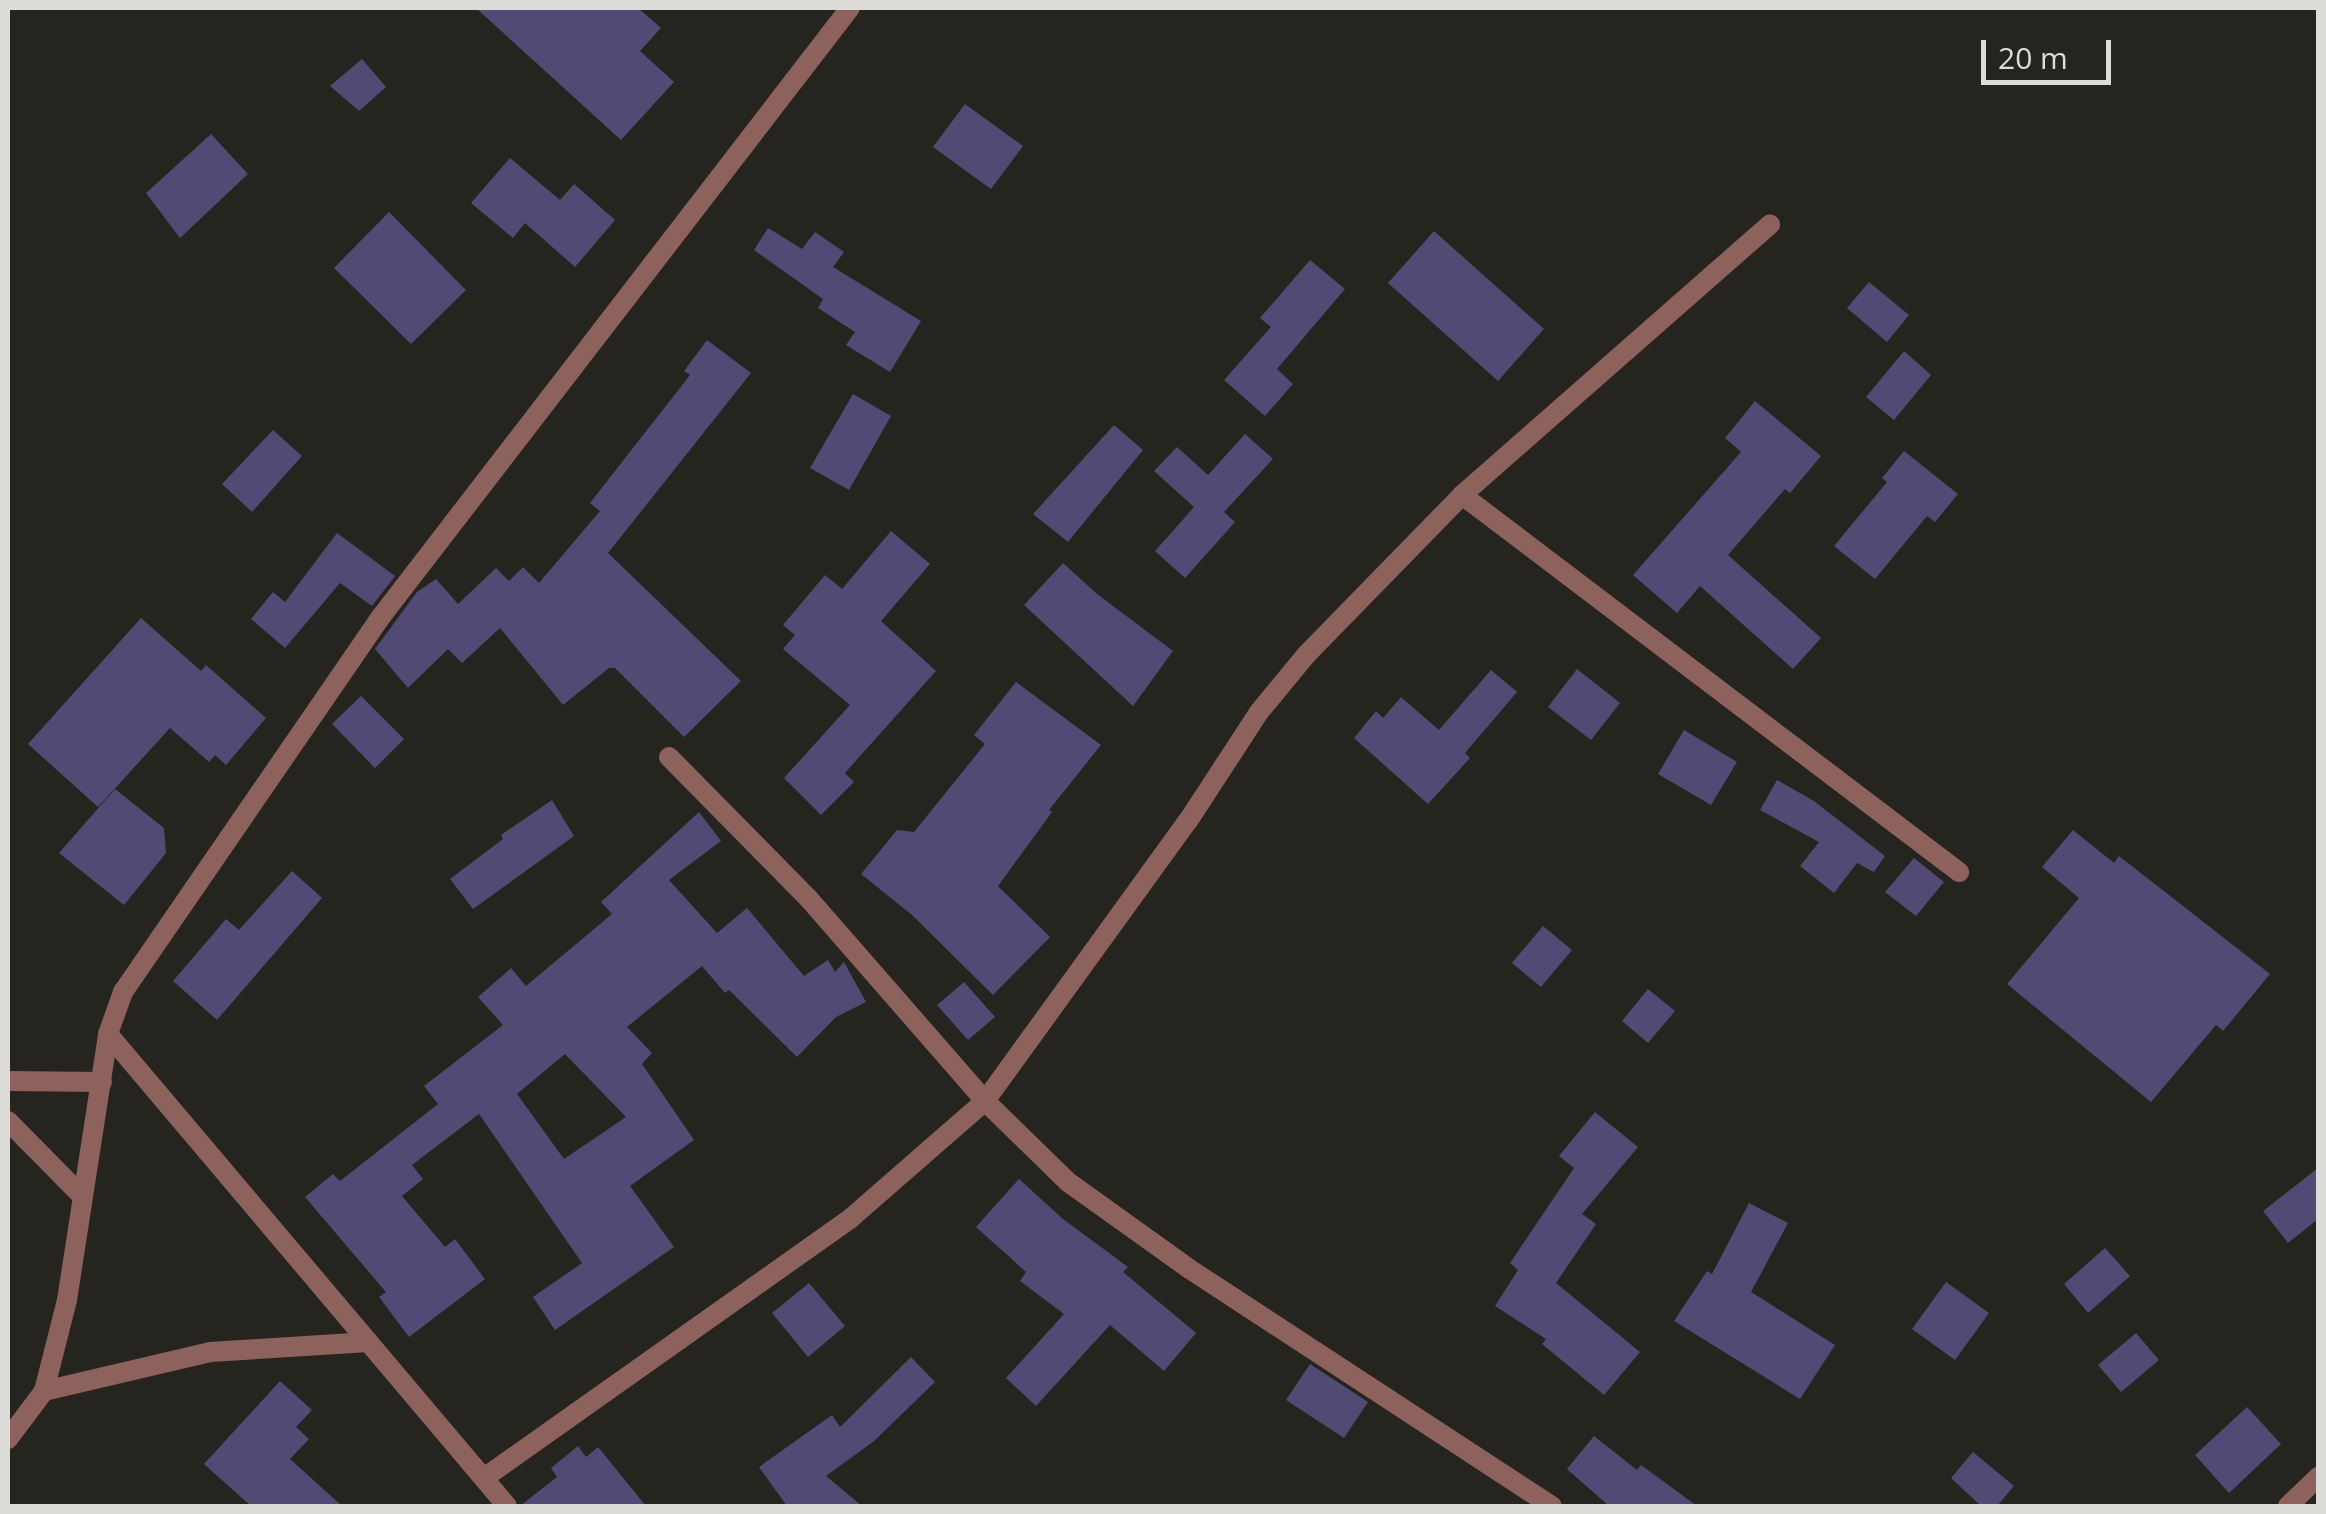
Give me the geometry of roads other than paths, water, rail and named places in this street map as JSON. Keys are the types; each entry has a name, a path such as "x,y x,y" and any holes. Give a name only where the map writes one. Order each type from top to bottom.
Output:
{"street":[{"path":"8,1440 44,1391 67,1300 108,1034 123,992 380,618 850,8"},
{"path":"484,1478 851,1218 985,1100 1188,820 1259,712 1307,654 1462,495 1770,224"},
{"path":"1462,495 1959,872"},
{"path":"669,757 822,913 985,1100 1082,1192 1188,1268 1552,1506"},
{"path":"108,1034 508,1506"},
{"path":"8,1081 102,1082"},
{"path":"8,1121 82,1196"},
{"path":"44,1391 210,1352 368,1342"},
{"path":"2288,1506 2318,1477"}]}
